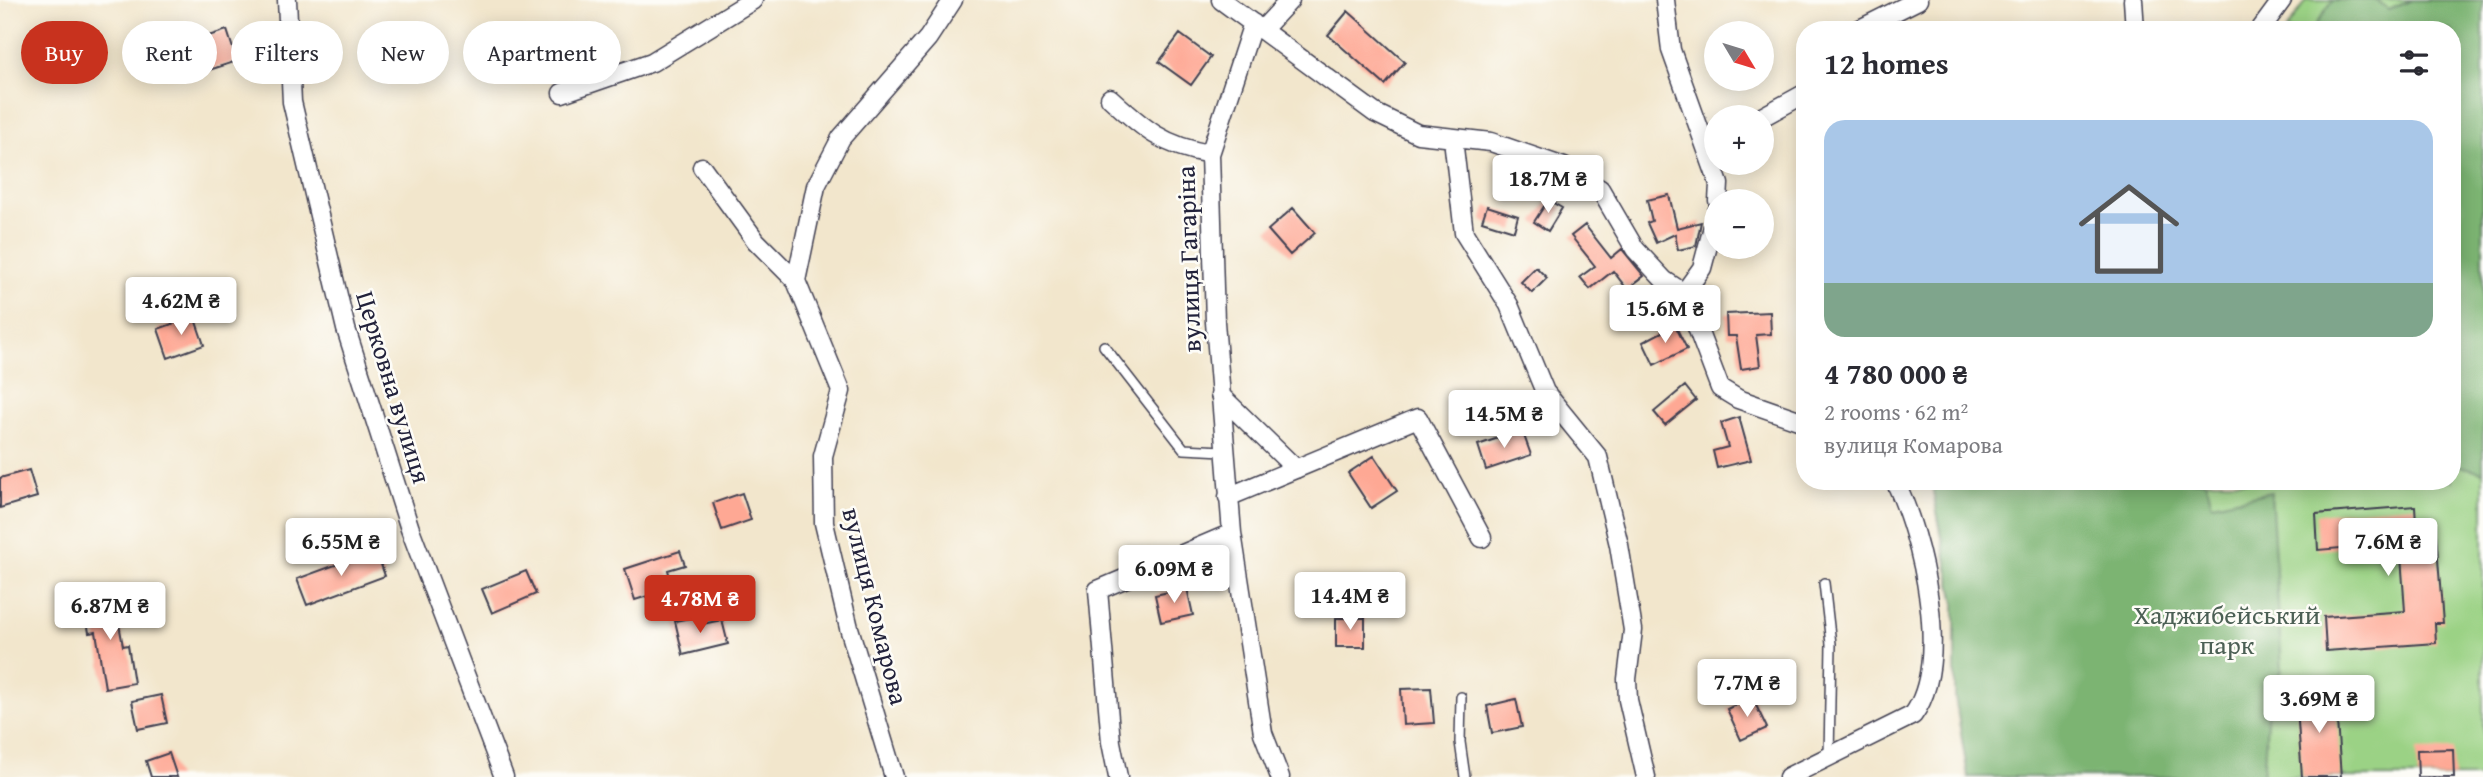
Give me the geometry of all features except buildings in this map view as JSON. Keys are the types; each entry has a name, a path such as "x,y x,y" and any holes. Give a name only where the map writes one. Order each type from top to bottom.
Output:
{"street":[{"name":"Церковна вулиця","path":"287,0 292,102 346,329 410,529 504,777"},
{"path":"562,93 652,62 753,0"},
{"path":"796,281 816,186 841,138 928,38 953,0"},
{"path":"1221,0 1375,113 1418,134 1491,142 1564,167 1600,189 1635,249 1664,280 1684,293 1720,388 1738,400 1796,419"},
{"path":"1258,26 1290,0"},
{"path":"1665,0 1671,50 1717,189"},
{"path":"1876,21 1918,0"},
{"path":"2133,0 2134,21"},
{"path":"2267,21 2282,0"},
{"name":"вулиця Гагаріна","path":"1258,26 1210,155 1223,451 1232,533 1264,733 1280,777"},
{"path":"1110,98 1158,140 1210,155"},
{"path":"1774,110 1796,98"},
{"path":"1453,139 1464,233 1509,305 1545,392 1598,457 1619,545 1633,630 1627,680 1628,701 1646,777"},
{"path":"702,167 755,241 796,281"},
{"path":"1684,293 1702,268 1704,259"},
{"name":"вулиця Комарова","path":"796,281 841,391 823,456 824,523 849,628 894,777"},
{"path":"1220,395 1296,469"},
{"path":"1228,497 1418,418 1482,538"},
{"path":"1788,777 1913,715 1921,704 1930,678 1933,637 1929,599 1898,490"},
{"path":"1118,777 1111,742 1098,590 1232,533"}],"lane":[{"path":"1104,346 1184,449 1223,451"},
{"path":"1824,583 1832,644 1829,759"},
{"path":"1461,696 1460,742 1465,777"}],"green space":[{"name":"Хаджибейський парк","path":"2307,0 2483,0 2483,777 1980,777 1955,603 1933,490 2461,490 2461,21 2292,21"},
{"path":"2333,0 2376,0 2388,10 2412,0 2483,0 2483,472 2461,466 2461,21 2318,21"},
{"path":"1933,490 2208,490 2212,504 2271,492 2282,670 2269,694 2263,777 1968,777 1955,697 1955,603"}]}
